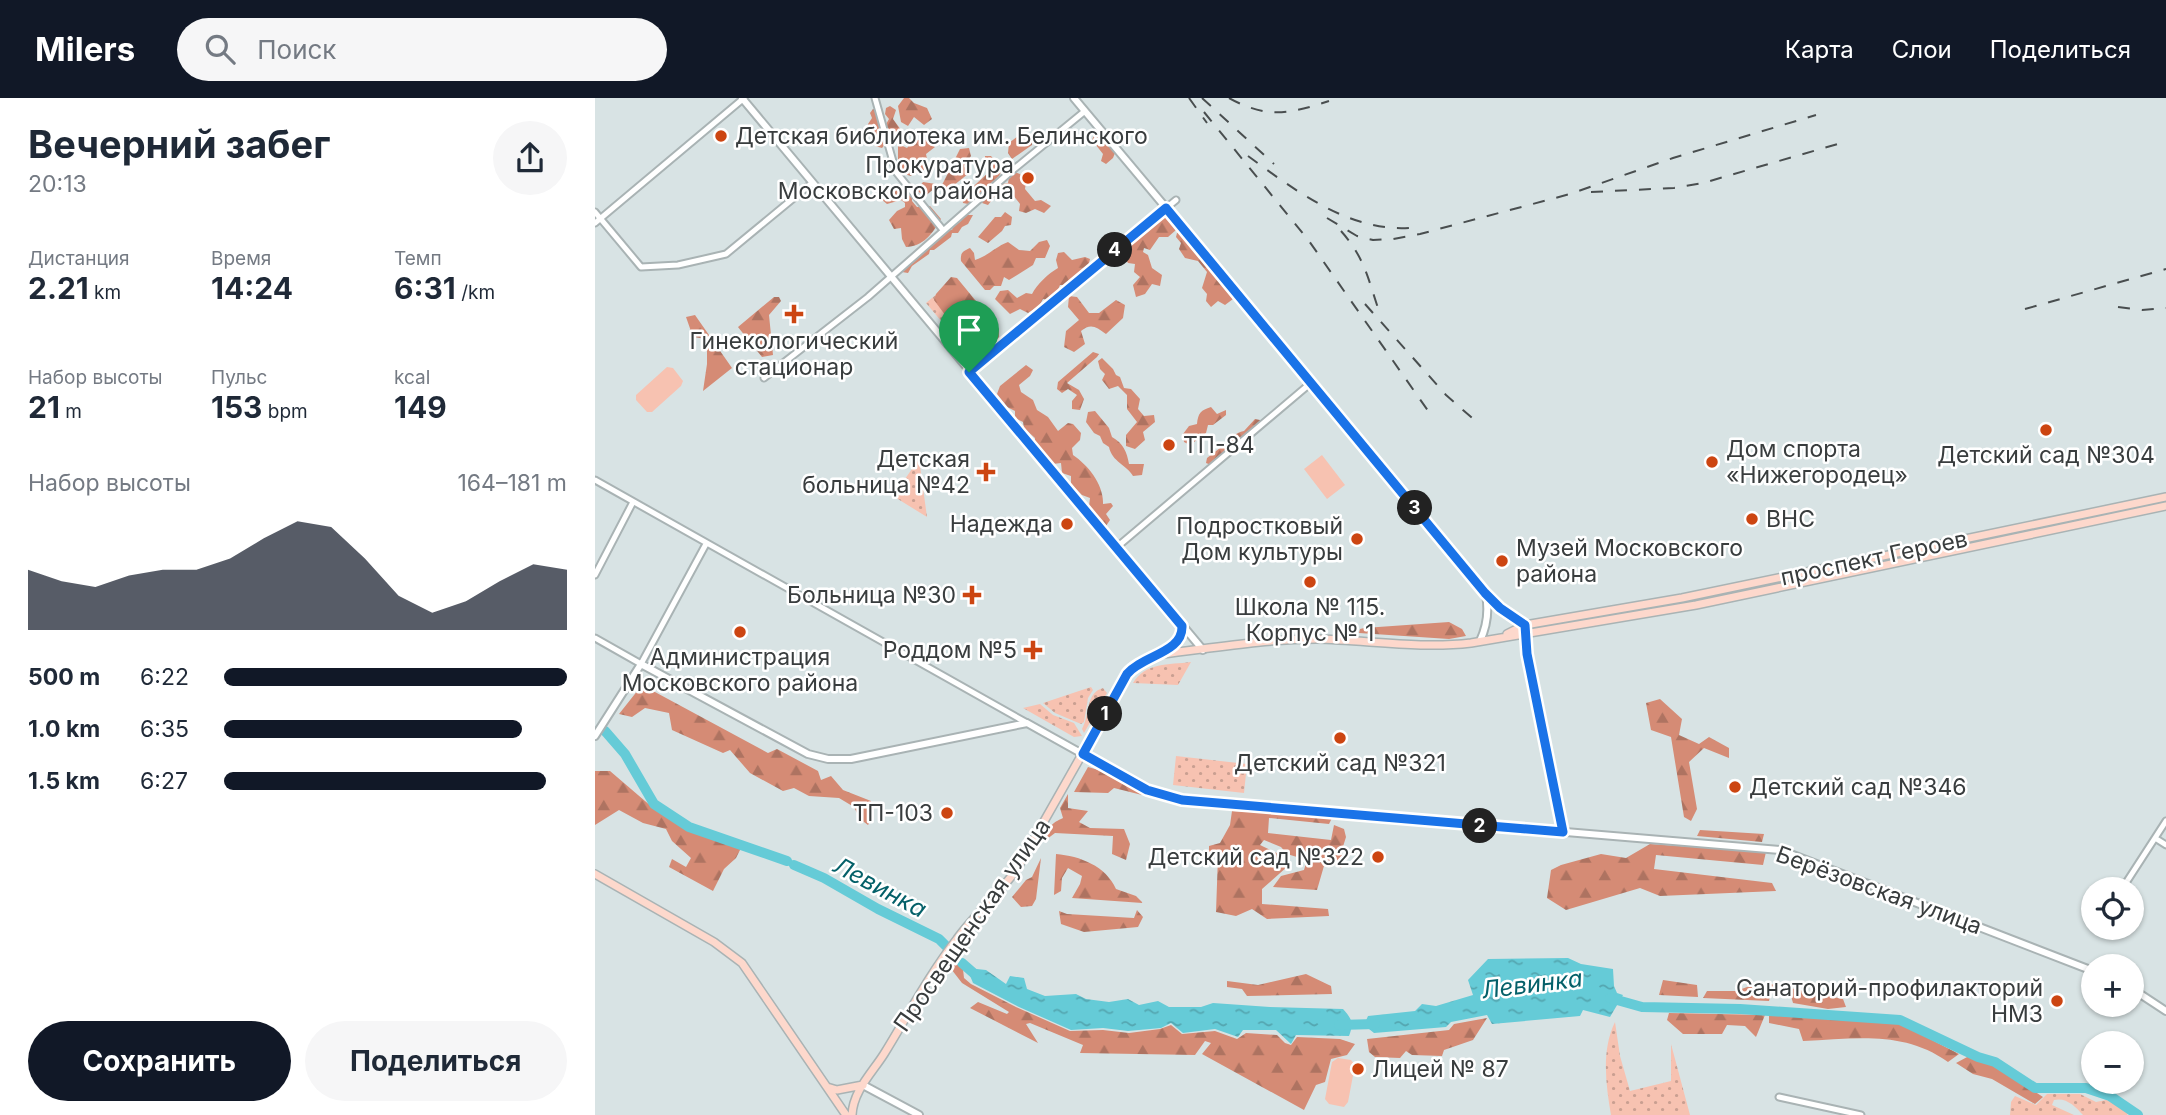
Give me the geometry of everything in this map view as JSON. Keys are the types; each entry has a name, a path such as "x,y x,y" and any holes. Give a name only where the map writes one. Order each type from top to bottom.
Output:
{"main road":[{"name":"проспект Героев","path":"1500,637 1525,625 1682,598 2166,497"},
{"name":"проспект Героев","path":"1480,641 1696,605 2166,506"},
{"name":"Просвещенская улица","path":"852,1115 855,1099 863,1085 958,937 1017,869 1127,674 1141,662 1162,654 1299,639 1444,645 1480,641"},
{"path":"595,874 713,942 742,963 846,1115"},
{"path":"827,1087 837,1090 863,1085"}],"street":[{"path":"598,220 743,98 1203,650"},
{"path":"875,98 896,172 943,230"},
{"path":"1074,98 1485,593 1500,608 1525,625 1563,832"},
{"path":"764,378 890,277 1085,111"},
{"path":"595,212 598,220 641,267 678,265 726,254 812,183"},
{"path":"969,372 1176,200"},
{"path":"1117,547 1312,382"},
{"path":"595,480 1027,723"},
{"path":"595,575 633,502"},
{"path":"595,736 641,664 706,544"},
{"path":"1480,641 1487,617 1485,593"},
{"path":"1162,654 1181,636 1182,626"},
{"path":"595,638 808,754 828,759 851,759 1027,723"},
{"name":"Берёзовская улица","path":"1027,723 1147,790 1182,800 1780,850 2081,966"},
{"path":"2130,877 2166,821"},
{"path":"2155,838 2166,845"},
{"path":"2144,997 2166,1011"},
{"path":"863,1085 919,1115"},
{"path":"1779,1097 1861,1115"}],"shaded area":[{"path":"956,278 999,330 969,354 926,303"},
{"path":"667,367 673,368 683,381 681,386 652,412 647,412 636,400 636,395"},
{"path":"1322,455 1345,485 1327,499 1304,469"},
{"path":"919,459 927,517 893,496"},
{"path":"1191,662 1178,685 1133,683 1144,671 1151,668"},
{"path":"1091,687 1093,690 1088,698 1084,722 1081,724 1055,713 1043,703"},
{"path":"1103,688 1107,693 1084,733 1082,729 1091,699"},
{"path":"1040,704 1053,715 1074,723 1082,736 1074,737 1023,708"},
{"path":"1176,756 1247,764 1244,793 1173,785"},
{"path":"1615,1022 1620,1056 1630,1091 1671,1081 1671,1044 1690,1115 1611,1115 1606,1056"},
{"path":"1338,1058 1351,1060 1355,1065 1348,1102 1344,1107 1329,1104 1325,1099 1332,1062"},
{"path":"2047,1094 2080,1094 2096,1102 2106,1100 2118,1104 2129,1112 2127,1115 2083,1115 2070,1103 2058,1099 2054,1100 2052,1105 2074,1115 2010,1115 2011,1102 2015,1096 2036,1105"}],"green space":[{"path":"904,98 927,108 932,119 924,125 914,117 908,126 901,122 898,106"},
{"path":"890,106 896,110 893,119 901,130 895,140 888,139 885,126 889,119 885,114 886,108"},
{"path":"873,109 878,112 886,143 882,148 875,146 868,124"},
{"path":"1095,133 1102,135 1115,153 1106,164 1101,161 1103,154 1092,140"},
{"path":"1018,136 1024,141 1032,137 1032,145 1012,159 1008,153 1009,143"},
{"path":"914,140 928,140 935,147 926,154 928,164 923,171 916,171 911,176 904,174 898,160 898,144 907,148"},
{"path":"969,148 971,156 964,166 968,174 949,189 935,188 924,197 917,190 923,182 942,185 960,149"},
{"path":"985,156 991,156 1002,170 999,176 968,204 963,203 962,197 990,171 985,163"},
{"path":"1015,172 1026,182 1025,189 1035,201 1041,200 1051,206 1044,213 1035,209 1026,213 1019,211 1020,204 1013,195 999,191 988,205 982,203 993,189 1008,183 1009,177"},
{"path":"903,189 912,192 912,201 917,207 930,206 941,219 927,238 918,245 906,247 901,228 894,229 889,220 905,207 905,203 901,200 887,204 881,199 882,194"},
{"path":"1005,212 1012,217 1011,225 1005,226 988,243 978,237 995,217 1001,217"},
{"path":"963,215 973,215 958,233 952,233 951,237 934,250 930,250 908,273 902,272 905,265 945,229 952,230"},
{"path":"1164,218 1171,218 1176,224 1176,230 1168,237 1159,237 1150,250 1144,248 1143,252 1148,255 1152,268 1162,275 1160,286 1152,284 1145,294 1136,297 1133,285 1140,277 1134,272 1135,264 1128,263 1122,253"},
{"path":"1183,231 1190,247 1197,249 1199,258 1213,267 1220,282 1226,284 1234,293 1233,299 1225,305 1218,301 1211,307 1206,301 1207,294 1202,288 1207,272 1198,261 1185,258 1179,249 1181,243 1176,237 1177,233"},
{"path":"1047,240 1050,246 1045,258 1036,258 1033,265 1009,280 1004,277 1001,286 994,286 990,290 985,290 961,261 963,253 970,248 975,260 1008,242 1019,250 1030,251 1039,242"},
{"path":"1064,252 1072,260 1085,257 1090,259 1088,267 1066,285 1060,285 1048,300 1043,299 1039,306 1028,313 1020,309 1010,314 995,299 1000,291 1008,290 1017,298 1026,293 1032,294 1043,279 1058,268 1058,253"},
{"path":"951,277 957,278 999,329 999,337 996,341 986,341 987,349 982,353 977,353 963,335 963,327 954,327 934,300"},
{"path":"1069,296 1077,297 1089,313 1099,313 1116,300 1125,305 1123,318 1106,334 1094,327 1081,331 1085,344 1074,352 1064,347 1066,331 1079,320 1068,307"},
{"path":"774,297 779,297 781,301 769,315 773,355 762,357 738,327"},
{"path":"695,315 732,368 703,391 707,339 693,337 686,317"},
{"path":"1093,352 1099,354 1067,383 1079,390 1084,399 1080,410 1072,409 1072,401 1077,395 1068,389 1062,393 1057,389 1058,382"},
{"path":"1102,358 1120,377 1124,388 1131,389 1140,399 1138,409 1144,416 1154,415 1155,422 1143,432 1145,440 1135,449 1126,446 1126,435 1137,422 1127,409 1127,395 1118,386 1109,389 1102,380 1105,374 1098,361"},
{"path":"1026,365 1033,370 1019,385 1021,392 1033,400 1037,410 1048,417 1058,431 1068,423 1073,424 1081,433 1080,440 1072,448 1073,455 1094,476 1101,490 1103,504 1111,503 1113,506 1106,514 1110,520 1106,526 1089,506 1090,498 1082,495 1071,484 1071,476 1062,473 1061,463 1053,464 1035,442 1035,438 1024,428 1023,422 1015,418 1015,411 1007,407 997,394 1000,386"},
{"path":"1211,407 1217,414 1226,410 1226,415 1213,425 1208,425 1206,433 1190,445 1184,442 1183,434 1189,426 1197,424 1201,412"},
{"path":"1095,411 1109,428 1112,437 1124,448 1129,464 1144,464 1142,475 1133,476 1113,456 1100,436 1094,433 1086,422 1088,412"},
{"path":"1255,419 1260,420 1259,425 1231,449 1225,450 1211,465 1206,463 1207,458 1224,448 1232,437 1244,431"},
{"path":"1449,622 1462,629 1466,636 1449,639 1359,633 1360,629 1364,628"},
{"path":"642,685 768,753 777,749 818,771 821,780 831,776 843,790 871,801 873,817 868,825 860,819 854,807 839,798 809,796 794,788 783,791 750,773 730,750 723,753 672,730 669,713 645,708 632,717 619,714"},
{"path":"1660,699 1682,719 1679,735 1699,744 1709,737 1729,748 1729,758 1704,748 1689,762 1697,809 1691,821 1684,817 1671,737 1651,730 1646,703"},
{"path":"1088,767 1109,773 1143,790 1142,795 1114,788 1108,793 1074,792"},
{"path":"595,771 610,771 652,807 688,829 741,848 736,858 724,869 713,891 669,867 672,859 686,867 691,858 672,841 666,829 643,823 619,810 595,825"},
{"path":"1068,794 1068,808 1088,811 1079,822 1090,828 1124,829 1130,844 1126,860 1112,854 1113,836 1055,833 1047,839 1051,826 1063,818 1060,808"},
{"path":"1232,811 1333,816 1329,824 1269,818 1268,833 1331,840 1334,825 1344,829 1346,837 1341,853 1344,860 1341,868 1326,859 1317,890 1273,887 1281,876 1304,870 1307,860 1287,854 1281,847 1264,840 1260,845 1281,855 1288,866 1262,889 1262,904 1328,909 1329,916 1267,919 1252,909 1236,916 1216,912 1218,856 1209,853 1209,846 1220,843 1230,825"},
{"path":"1700,830 1764,834 1762,842 1697,836"},
{"path":"1650,844 1766,852 1763,865 1656,855 1654,869 1772,883 1776,891 1660,896 1640,888 1566,910 1547,898 1551,870 1601,854 1626,858"},
{"path":"1056,854 1074,857 1099,868 1116,889 1136,896 1143,903 1072,898 1082,876 1068,868 1062,878 1061,891 1054,895"},
{"path":"1041,858 1036,899 1032,906 1021,907 1012,897 1026,880 1032,877"},
{"path":"1137,910 1143,917 1138,927 1084,932 1061,924 1059,911 1067,914 1134,918"},
{"path":"954,962 963,969 964,978 971,984 1070,1031 1103,1030 1129,1033 1171,1025 1182,1034 1215,1031 1237,1039 1246,1033 1277,1035 1291,1045 1297,1037 1340,1039 1355,1044 1347,1055 1331,1059 1325,1082 1316,1085 1304,1110 1202,1054 1211,1043 1205,1041 1195,1055 1080,1053 1083,1045 1030,1023 1026,1024 1038,1043 970,1008 978,1002 1007,1014 1009,1012 962,983 948,965"},
{"path":"1306,974 1331,986 1332,994 1247,996 1242,989 1227,987 1227,981 1258,985"},
{"path":"1663,980 1697,985 1698,997 1659,995"},
{"path":"1761,982 1843,999 1846,1007 1828,1009 1793,1003 1791,996 1771,993 1769,1001 1703,998 1707,991 1736,991"},
{"path":"1669,1013 1765,1015 1756,1037 1745,1026 1727,1025 1722,1034 1683,1034 1667,1020"},
{"path":"1769,1015 1899,1023 1959,1054 1948,1062 1914,1045 1896,1041 1860,1038 1803,1041 1799,1029 1769,1023"},
{"path":"1487,1018 1473,1040 1444,1050 1442,1056 1412,1055 1406,1051 1400,1058 1375,1057 1369,1052 1367,1039 1449,1030 1454,1024"},
{"path":"1969,1056 1995,1065 2043,1097 2035,1104 1992,1079 1973,1074 1956,1063"}],"water":[{"path":"1568,958 1581,964 1613,969 1614,986 1617,993 1623,995 1610,1017 1583,1010 1580,1016 1492,1024 1487,1015 1451,1022 1446,1027 1374,1033 1364,1025 1368,1016 1415,1011 1422,1004 1436,1006 1473,995 1468,980 1488,959"},
{"path":"967,968 986,970 1006,984 1010,976 1024,978 1027,989 1045,996 1076,994 1086,999 1109,1002 1128,999 1139,1005 1158,1001 1169,1007 1201,1007 1213,1003 1343,1009 1352,1024 1349,1036 1296,1035 1291,1044 1276,1030 1243,1030 1238,1037 1215,1029 1183,1033 1171,1023 1161,1028 1128,1031 1103,1028 1071,1030 973,983"}],"waterway":[{"name":"Левинка","path":"605,731 625,754 654,804 689,827 787,861"},
{"name":"Левинка","path":"794,865 939,939 946,946"},
{"name":"Левинка","path":"962,963 978,977"},
{"name":"Левинка","path":"1610,998 1642,1007 1740,1009 1900,1020 1978,1057 1995,1062 2035,1088 2086,1088 2110,1096 2138,1115"},
{"name":"Левинка","path":"1339,1025 1375,1024"}],"railway":[{"path":"1189,98 1207,123"},
{"path":"1202,98 1274,164"},
{"path":"1229,98 1267,112 1302,109 1329,101"},
{"path":"1204,112 1309,241 1431,415"},
{"path":"1327,218 1357,236 1373,240 1420,234 1570,194 1673,158 1816,115"},
{"path":"1591,192 1674,188 1703,183 1848,141"},
{"path":"1248,156 1306,196 1349,218 1371,225 1418,227"},
{"path":"1341,231 1361,260 1379,311"},
{"path":"2025,309 2166,269"},
{"path":"1365,304 1446,395 1479,424"},
{"path":"2118,307 2142,310 2166,308"}],"place":[{"name":"Детская библиотека им. Белинского","path":"721,136"},
{"name":"Прокуратура Московского района","path":"1028,178"},
{"name":"Гинекологический стационар","path":"794,314"},
{"name":"Детский сад №304","path":"2046,430"},
{"name":"ТП-84","path":"1169,445"},
{"name":"Дом спорта «Нижегородец»","path":"1712,462"},
{"name":"Детская больница №42","path":"986,472"},
{"name":"ВНС","path":"1752,519"},
{"name":"Надежда","path":"1067,524"},
{"name":"Подростковый Дом культуры","path":"1357,539"},
{"name":"Музей Московского района","path":"1502,561"},
{"name":"Школа № 115. Корпус № 1","path":"1310,582"},
{"name":"Больница №30","path":"972,595"},
{"name":"Администрация Московского района","path":"740,632"},
{"name":"Роддом №5","path":"1033,650"},
{"name":"Детский сад №321","path":"1340,738"},
{"name":"Детский сад №346","path":"1735,787"},
{"name":"ТП-103","path":"947,813"},
{"name":"Детский сад №322","path":"1378,857"},
{"name":"Санаторий-профилакторий НМЗ","path":"2057,1001"},
{"name":"Лицей № 87","path":"1358,1069"}],"route":[{"path":"1166,208 1485,593 1500,608 1525,625 1527,654 1563,832 1182,800 1147,790 1083,754 1127,674 1137,664 1162,654 1176,643 1181,636 1182,626 969,372 1166,208"}]}
